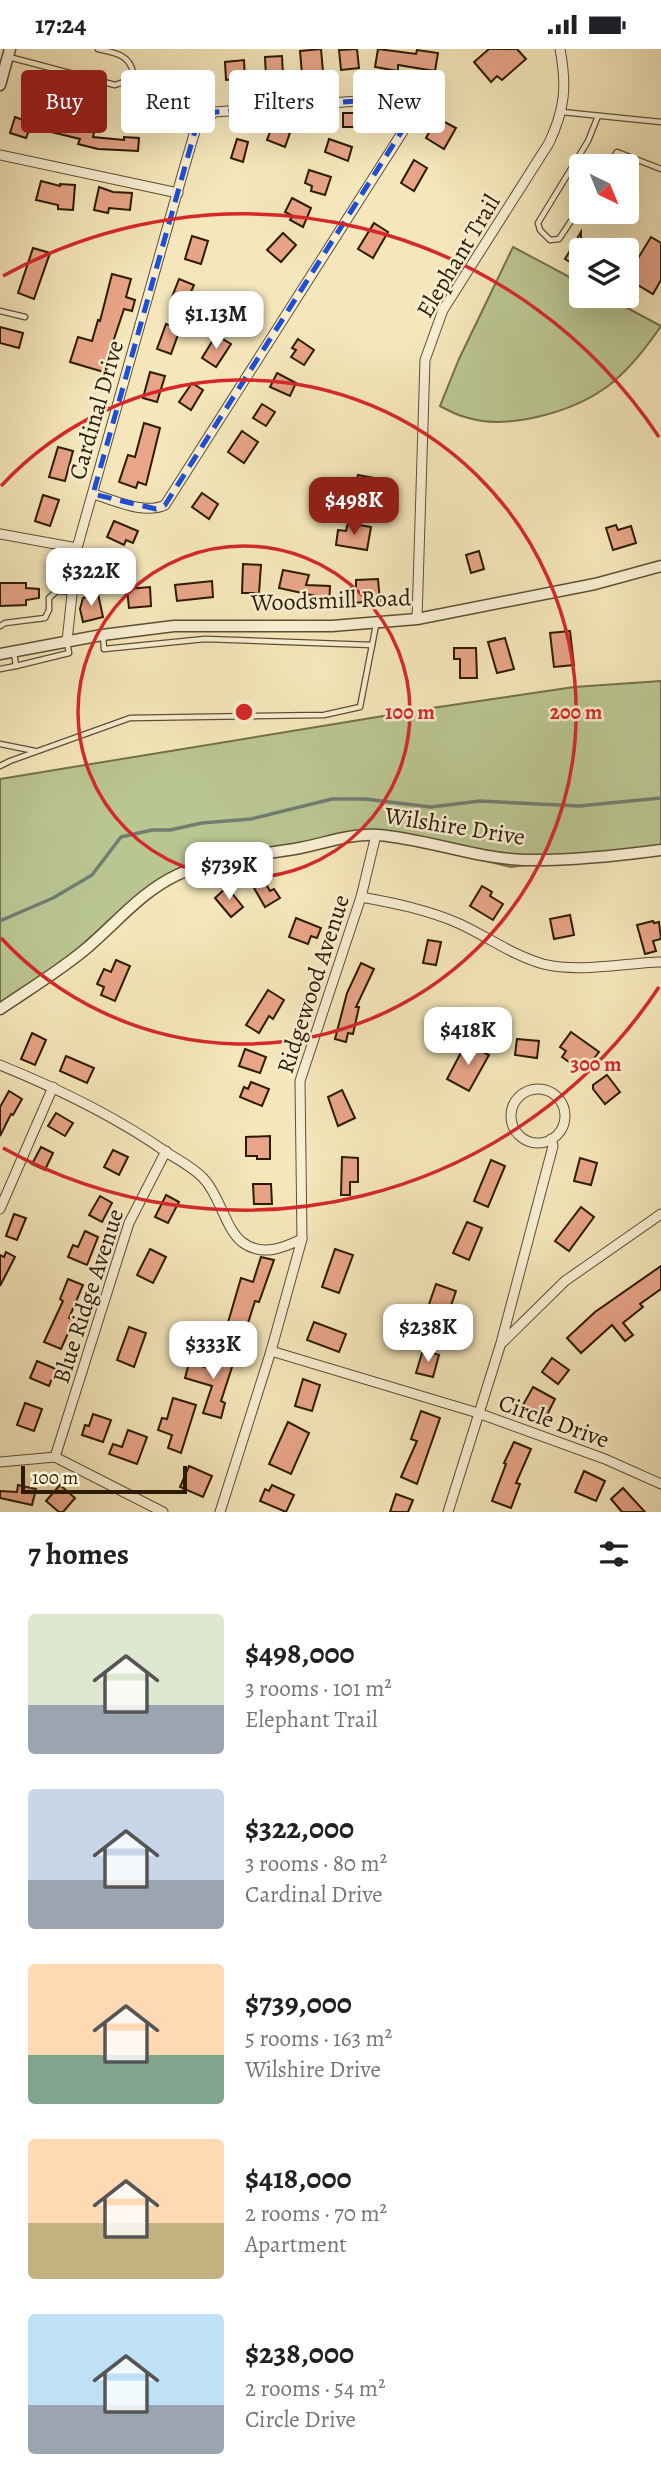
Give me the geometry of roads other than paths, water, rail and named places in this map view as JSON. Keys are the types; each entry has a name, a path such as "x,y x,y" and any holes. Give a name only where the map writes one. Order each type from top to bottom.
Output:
{"street":[{"name":"Elephant Trail","path":"417,619 425,360 443,310 549,143 562,112 565,87 560,49"},
{"path":"0,85 9,53"},
{"name":"Cardinal Drive","path":"67,641 77,548 195,131 202,120 215,113 365,102 408,109 412,115 164,505 156,509 142,507 93,494"},
{"path":"0,155 178,193"},
{"path":"0,534 77,548"},
{"name":"Woodsmill Road","path":"1,651 174,626 376,624 417,619 595,584 661,566"},
{"name":"Wilshire Drive","path":"0,1009 83,951 148,892 177,875 226,858 302,848 343,837 376,835 426,842 474,855 524,860 604,857 661,851"},
{"name":"Ridgewood Avenue","path":"220,1512 271,1351 302,1238 300,1081 361,897 376,835"},
{"path":"361,897 395,903 446,918 497,946 541,963 573,967 661,962"},
{"path":"0,1065 52,1087 137,1132 203,1178 218,1198 232,1230 242,1242 260,1250 280,1250 302,1238"},
{"path":"0,1209 52,1087"},
{"path":"540,1089 556,1095 561,1102 564,1110 563,1127 551,1139 534,1143 525,1140 513,1126 512,1108 523,1094 540,1089"},
{"path":"448,1512 501,1343 553,1146 551,1139"},
{"name":"Blue Ridge Avenue","path":"55,1457 130,1223 166,1151"},
{"path":"501,1343 565,1281 661,1214"},
{"name":"Circle Drive","path":"271,1351 478,1413 605,1459 655,1479 661,1484"},
{"path":"0,1462 55,1457 163,1512"}],"lane":[{"path":"9,53 115,85 129,80 133,72 129,61 122,56 98,49"},
{"path":"562,112 661,122"},
{"path":"580,154 598,116"},
{"path":"639,160 661,169"},
{"path":"569,172 538,223 540,230 550,240 559,239 569,224"},
{"path":"0,311 25,317"},
{"path":"0,627 5,623 45,618 49,610 49,598 57,591 72,592"},
{"path":"0,767 130,718 324,715 360,707 376,624"},
{"path":"205,639 207,625"},
{"path":"103,635 104,649 205,639 372,645"},
{"path":"0,669 69,653 67,641"},
{"path":"14,651 16,666"},
{"path":"0,744 36,752"}],"waterway":[{"path":"0,921 53,898 92,875 121,837 152,830 251,819 332,799 365,799 431,807 480,801 579,806 661,798"}]}
